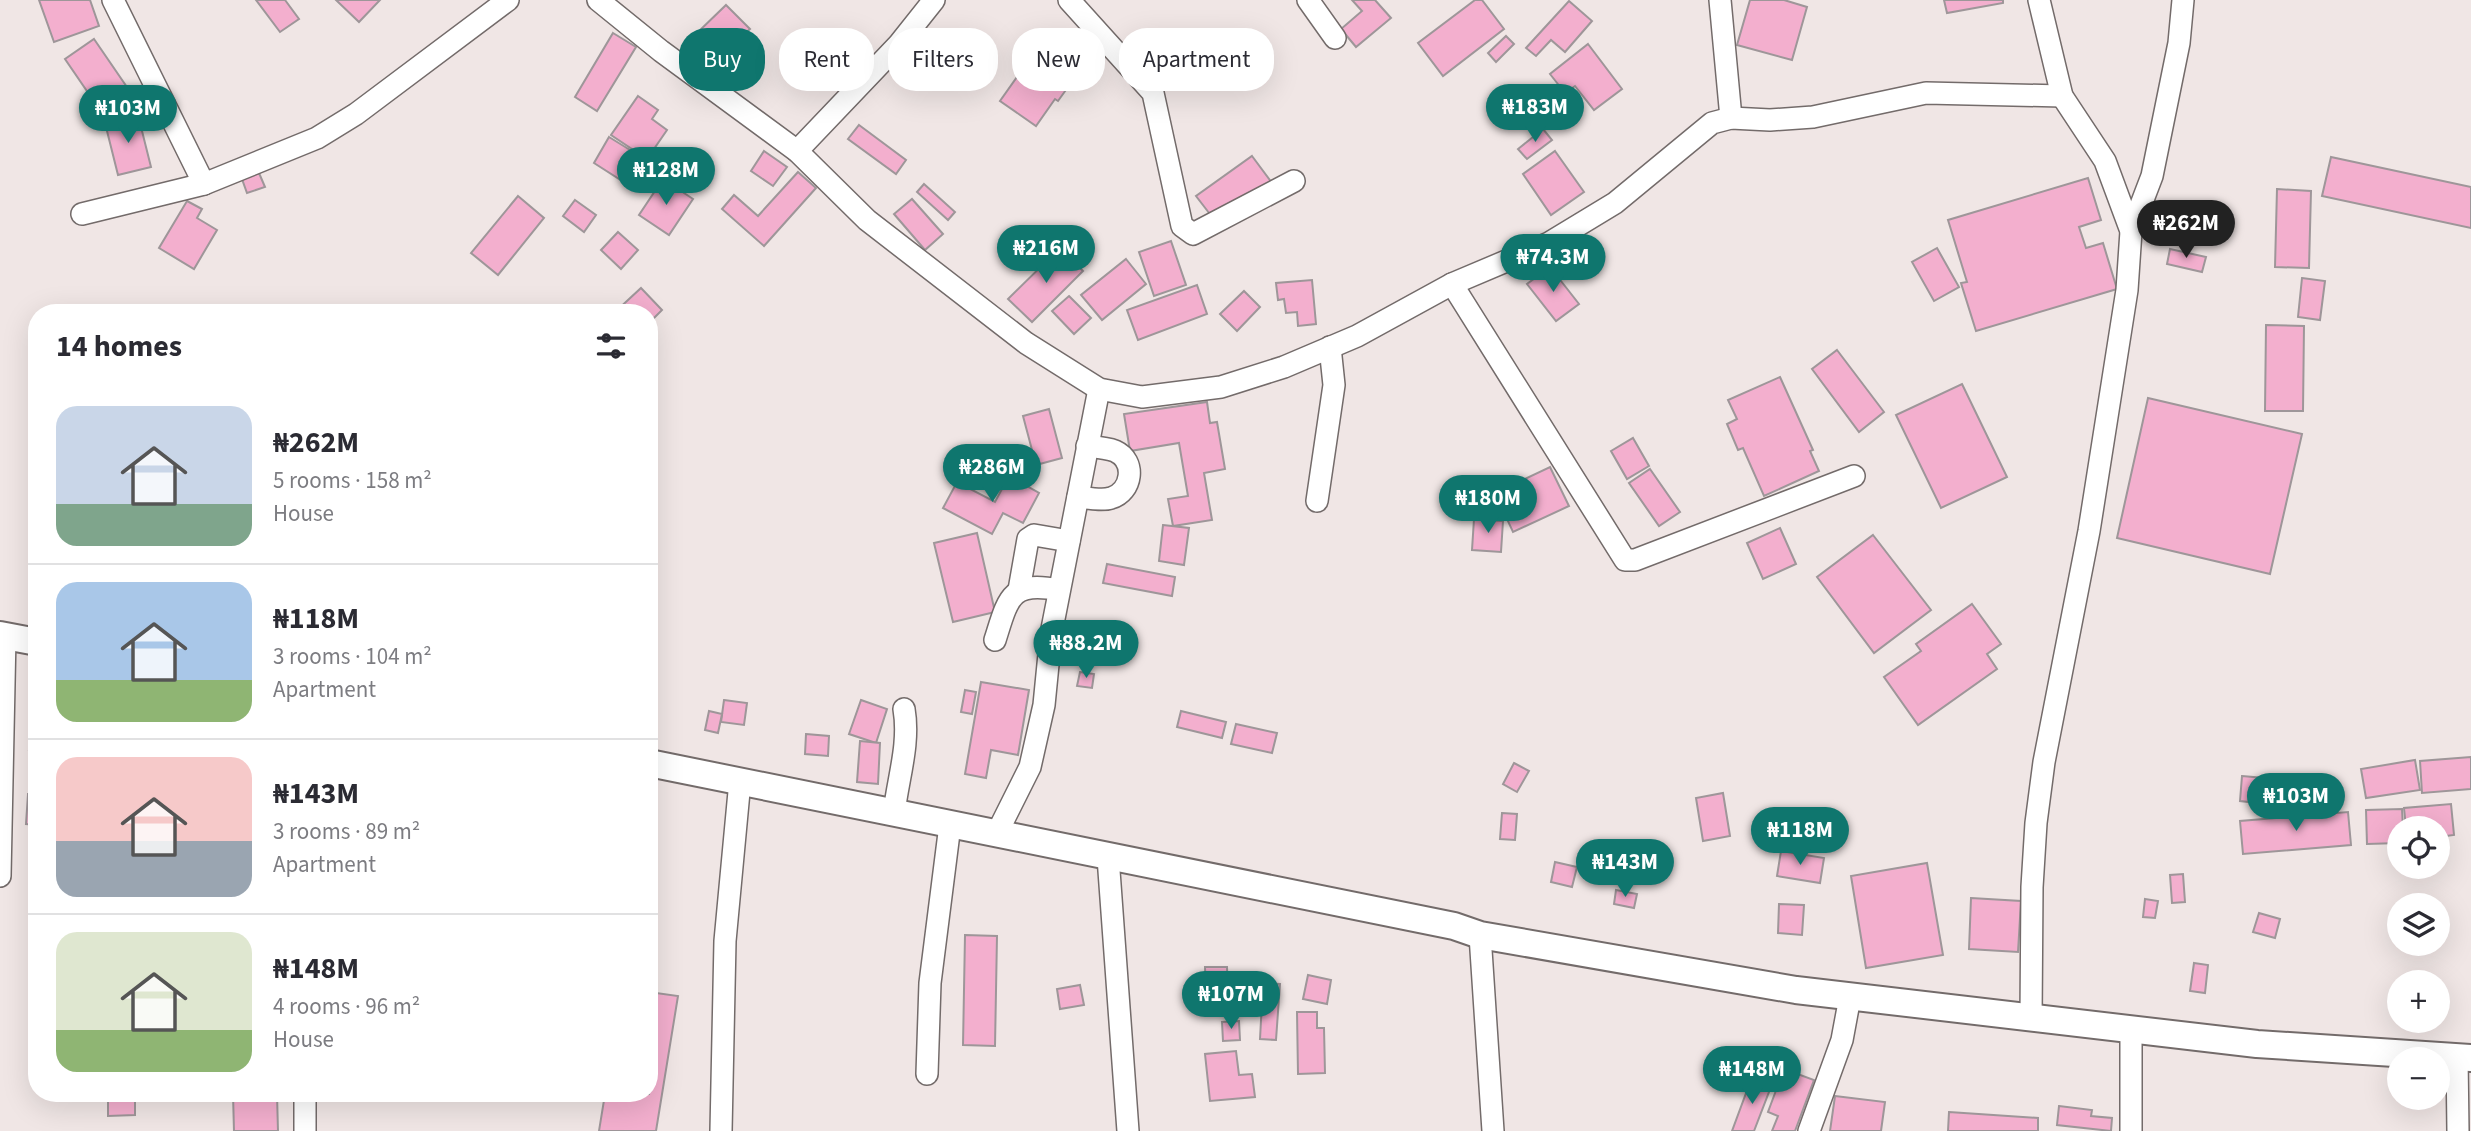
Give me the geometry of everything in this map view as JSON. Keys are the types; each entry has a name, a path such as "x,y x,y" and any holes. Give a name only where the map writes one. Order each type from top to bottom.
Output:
{"main road":[{"path":"3,636 28,640"},
{"path":"658,765 1454,926 1479,935 1796,990 2257,1044 2464,1057"}],"street":[{"path":"113,0 204,184"},
{"path":"82,214 204,184 317,138 356,114 508,0"},
{"path":"598,0 661,51 797,150 867,220 1026,343 1099,389 1142,397 1221,387 1284,367 1357,336 1452,284 1549,243 1615,203 1712,122 1731,118 1770,120 1813,117 1926,93 2062,96"},
{"path":"797,150 899,44 934,0"},
{"path":"1069,0 1153,93 1182,226 1187,232 1193,234 1294,181"},
{"path":"1308,0 1335,38"},
{"path":"1720,0 1731,118"},
{"path":"2039,0 2062,96 2105,161 2131,231"},
{"path":"2031,1018 2032,887 2036,823 2044,762 2089,531 2125,303 2131,231 2152,176 2179,43 2183,0"},
{"path":"1452,284 1625,560 1635,560 1854,476"},
{"path":"1317,501 1334,385 1330,347"},
{"path":"996,835 1030,767 1044,705 1051,635 1059,590 1099,389"},
{"path":"1078,497 1109,499 1122,493 1130,477 1129,465 1123,456 1114,451 1087,446"},
{"path":"1019,590 1028,539 1034,535 1069,541"},
{"path":"995,640 1004,611 1019,590 1041,586 1059,590"},
{"path":"0,876 3,636"},
{"path":"894,813 906,746 907,725 904,709"},
{"path":"721,1131 725,942 740,780"},
{"path":"927,1074 930,983 950,825"},
{"path":"1108,857 1128,1131"},
{"path":"1479,935 1493,1131"},
{"path":"1809,1131 1842,1040 1850,997"},
{"path":"2131,1029 2131,1131"},
{"path":"2458,1131 2464,1057"},
{"path":"305,1102 305,1131"}],"building":[{"path":"39,0 90,0 99,26 54,42"},
{"path":"256,0 285,0 299,19 280,32"},
{"path":"336,0 380,0 359,22"},
{"path":"1352,0 1375,0 1391,18 1356,47 1341,29 1362,11"},
{"path":"1475,0 1482,0 1504,29 1443,76 1418,43"},
{"path":"1750,0 1784,0 1807,7 1792,60 1737,45"},
{"path":"1944,0 2003,0 2003,3 1947,13"},
{"path":"1569,1 1592,21 1565,52 1551,40 1536,56 1526,48"},
{"path":"726,5 749,28 702,28"},
{"path":"613,33 636,47 597,111 575,97"},
{"path":"1506,36 1514,44 1496,62 1488,53"},
{"path":"94,39 131,93 102,113 65,59"},
{"path":"1588,44 1622,89 1594,110 1575,86 1565,93 1550,74"},
{"path":"1012,84 1012,91 1065,91 1058,101 1055,99 1036,126 1000,101"},
{"path":"638,96 658,110 652,119 667,130 647,159 611,135"},
{"path":"138,115 151,167 118,175 105,123"},
{"path":"859,125 906,160 896,174 848,139"},
{"path":"1543,129 1552,140 1527,159 1518,149"},
{"path":"609,137 643,158 627,184 594,163"},
{"path":"764,151 787,167 773,186 751,171"},
{"path":"1555,151 1584,192 1551,215 1523,174"},
{"path":"1252,156 1272,183 1216,222 1196,196"},
{"path":"2331,157 2471,187 2471,228 2322,196"},
{"path":"798,172 816,188 764,246 722,209 734,195 758,216"},
{"path":"259,173 265,187 247,193 242,179"},
{"path":"2088,178 2101,220 2079,227 2086,248 2103,243 2117,289 1976,331 1961,283 1967,282 1948,220"},
{"path":"663,179 693,199 669,235 639,215"},
{"path":"924,184 955,212 948,220 917,192"},
{"path":"2277,189 2311,191 2309,268 2275,267"},
{"path":"518,196 544,218 498,275 471,253"},
{"path":"912,199 943,234 925,250 894,214"},
{"path":"575,200 596,215 584,232 563,216"},
{"path":"187,201 202,209 197,218 217,230 194,269 159,248"},
{"path":"2192,213 2201,219 2193,230 2184,223"},
{"path":"618,232 638,250 621,269 601,250"},
{"path":"1171,241 1186,285 1154,296 1139,252"},
{"path":"1060,248 1083,271 1032,322 1008,299"},
{"path":"1937,248 1959,287 1934,301 1912,262"},
{"path":"2170,249 2206,257 2202,272 2167,264"},
{"path":"1126,259 1146,284 1102,320 1081,295"},
{"path":"1550,267 1579,304 1556,321 1527,284"},
{"path":"2302,278 2325,281 2320,320 2298,317"},
{"path":"1312,280 1316,324 1298,326 1297,312 1286,313 1284,299 1278,300 1276,283"},
{"path":"1197,285 1207,314 1138,340 1127,310"},
{"path":"641,288 656,304 624,304"},
{"path":"1244,291 1260,307 1237,331 1220,314"},
{"path":"1069,296 1091,318 1074,334 1052,311"},
{"path":"2266,325 2304,326 2303,411 2265,411"},
{"path":"1837,350 1884,412 1859,432 1812,369"},
{"path":"1780,377 1813,450 1810,451 1819,471 1764,496 1743,448 1738,450 1727,424 1737,419 1728,400"},
{"path":"1962,384 2007,477 1941,508 1896,415"},
{"path":"2148,398 2302,434 2270,574 2117,538"},
{"path":"1207,402 1210,423 1217,422 1225,469 1204,473 1212,520 1173,526 1168,499 1188,496 1179,443 1130,451 1124,414"},
{"path":"1049,409 1062,458 1036,465 1023,416"},
{"path":"1633,438 1649,466 1627,479 1611,451"},
{"path":"1550,467 1569,506 1513,532 1495,493"},
{"path":"1650,469 1680,512 1659,526 1629,483"},
{"path":"1009,476 1039,493 1023,523 1003,513 992,534 943,508 957,482 995,502"},
{"path":"1474,519 1503,521 1501,552 1472,550"},
{"path":"1163,525 1189,528 1184,565 1159,561"},
{"path":"1780,528 1796,564 1763,579 1747,543"},
{"path":"977,533 995,612 953,622 934,543"},
{"path":"1873,535 1931,610 1874,653 1817,577"},
{"path":"1107,564 1175,577 1172,596 1103,583"},
{"path":"1972,604 2001,644 1987,654 1997,669 1918,725 1884,677 1921,651 1916,644"},
{"path":"1080,672 1094,674 1092,688 1077,686"},
{"path":"981,682 1029,690 1018,755 991,750 986,778 965,774"},
{"path":"965,690 976,692 972,714 961,712"},
{"path":"724,700 747,703 744,725 721,722"},
{"path":"861,700 887,709 876,743 849,734"},
{"path":"709,711 722,714 718,733 705,730"},
{"path":"1181,711 1226,722 1222,738 1177,727"},
{"path":"1236,724 1277,733 1272,753 1231,744"},
{"path":"806,734 829,736 828,756 805,754"},
{"path":"860,741 880,743 878,784 857,782"},
{"path":"2471,757 2471,789 2422,793 2420,761"},
{"path":"2415,760 2420,790 2366,798 2361,769"},
{"path":"1514,763 1529,771 1517,792 1503,784"},
{"path":"2242,776 2287,780 2284,806 2240,801"},
{"path":"1723,793 1730,836 1703,841 1696,798"},
{"path":"2451,804 2454,835 2450,836 2450,816 2405,816 2404,808"},
{"path":"2402,809 2402,816 2387,816 2387,843 2367,844 2366,810"},
{"path":"2348,812 2351,845 2243,854 2240,821"},
{"path":"1502,813 1517,814 1515,840 1500,839"},
{"path":"1786,817 1822,820 1820,837 1785,834"},
{"path":"1781,851 1824,858 1820,883 1777,876"},
{"path":"1555,862 1577,867 1572,887 1551,882"},
{"path":"1927,863 1943,955 1866,968 1851,876"},
{"path":"2183,874 2185,902 2172,903 2170,875"},
{"path":"1616,890 1637,894 1634,908 1614,904"},
{"path":"1971,898 2021,901 2018,952 1969,949"},
{"path":"2145,899 2158,901 2155,918 2143,917"},
{"path":"1779,904 1804,905 1802,935 1778,933"},
{"path":"2259,913 2280,919 2275,938 2253,932"},
{"path":"965,935 997,936 995,1046 963,1045"},
{"path":"2194,963 2208,965 2205,993 2190,991"},
{"path":"1205,967 1227,967 1228,996 1206,996"},
{"path":"1308,975 1331,980 1327,1004 1303,999"},
{"path":"1263,983 1280,984 1276,1040 1260,1039"},
{"path":"1080,985 1084,1005 1060,1009 1057,989"},
{"path":"658,993 678,996 656,1131 599,1131 604,1102 658,1102"},
{"path":"1297,1012 1317,1012 1317,1028 1324,1028 1325,1073 1298,1074"},
{"path":"1239,1021 1240,1040 1223,1041 1222,1022"},
{"path":"1236,1051 1239,1075 1252,1074 1255,1097 1210,1101 1205,1054"},
{"path":"1784,1069 1814,1080 1795,1131 1772,1131 1778,1116 1768,1112"},
{"path":"1752,1077 1772,1084 1754,1131 1732,1131"},
{"path":"1835,1096 1885,1102 1881,1131 1830,1131"},
{"path":"108,1102 135,1102 135,1115 108,1116"},
{"path":"233,1102 277,1102 278,1131 234,1131"},
{"path":"2059,1106 2092,1110 2091,1116 2112,1118 2111,1131 2057,1125"},
{"path":"1949,1112 2038,1118 2038,1131 1948,1131"}]}
